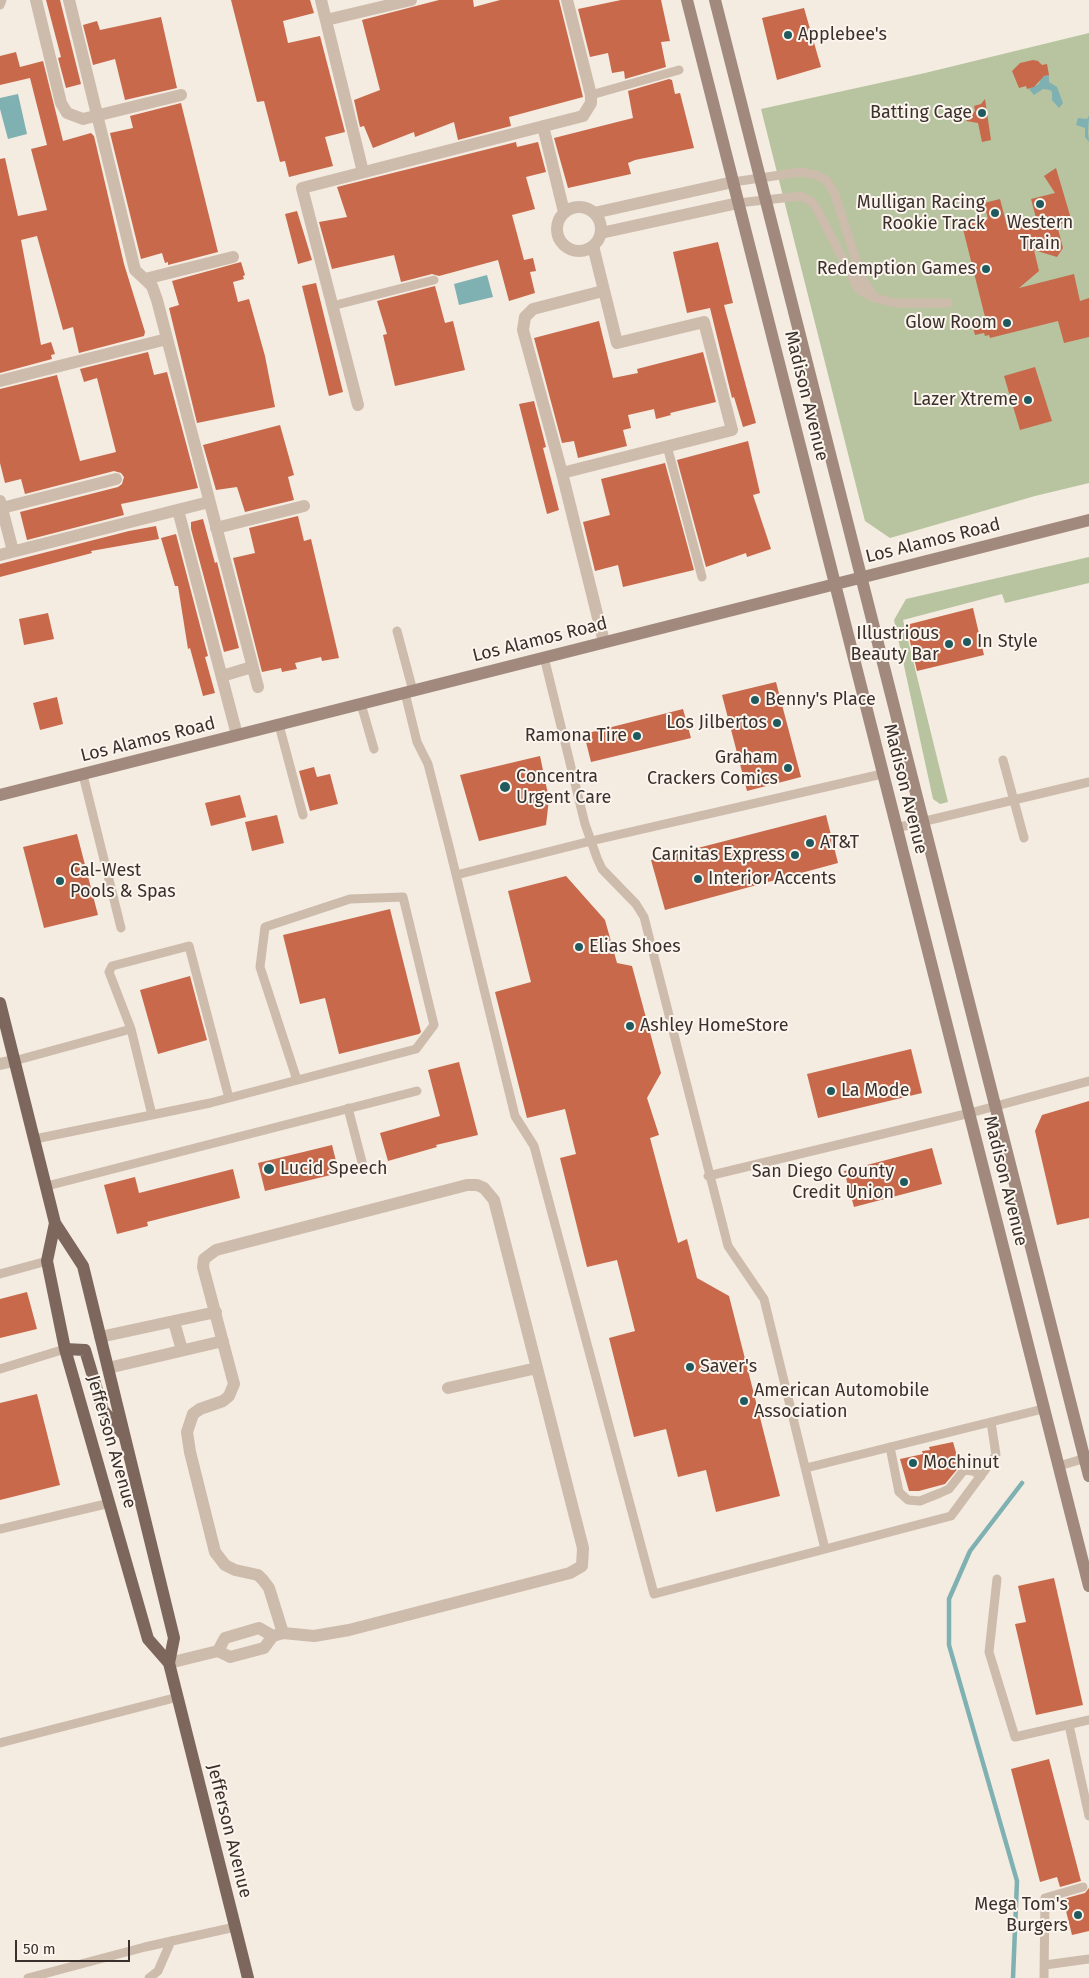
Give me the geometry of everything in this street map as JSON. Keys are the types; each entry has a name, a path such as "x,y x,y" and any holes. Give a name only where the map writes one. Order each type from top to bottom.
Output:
{"main road":[{"name":"Madison Avenue","path":"687,0 1089,1586"},
{"name":"Madison Avenue","path":"715,0 1087,1458 1089,1476"},
{"name":"Los Alamos Road","path":"0,795 1089,520"},
{"name":"Jefferson Avenue","path":"0,1002 55,1223 83,1266 174,1638 169,1663 248,1978"},
{"name":"Jefferson Avenue","path":"55,1223 47,1261 66,1349 148,1639 169,1663"},
{"path":"66,1349 85,1350 103,1410 125,1437"}],"street":[{"path":"36,0 61,103 67,113 74,118 83,119 181,95"},
{"path":"69,0 135,270 152,286 258,687"},
{"path":"321,0 363,172"},
{"path":"326,20 411,0"},
{"path":"358,405 302,188 583,116 591,103 591,95 567,0"},
{"path":"543,126 564,212"},
{"path":"594,213 733,182"},
{"path":"601,233 738,203"},
{"path":"576,207 583,207 594,213 600,222 601,233 593,246 580,251 567,247 562,243 557,230 560,218 564,212 576,207"},
{"path":"562,473 732,430 704,322 617,343 593,246"},
{"path":"145,279 233,257"},
{"path":"603,291 533,309 525,317 522,330 562,473 604,642"},
{"path":"0,381 167,339"},
{"path":"13,551 1,504 116,479"},
{"path":"0,555 210,502"},
{"path":"216,528 304,506"},
{"path":"178,510 237,735"},
{"path":"222,676 252,667"},
{"path":"0,1064 14,1060"},
{"path":"218,1651 225,1638 259,1628 278,1634 314,1636 349,1630 570,1573 582,1566 583,1548 494,1200 490,1193 477,1185 466,1185 216,1250 204,1260 203,1267 234,1384 232,1390 223,1401 200,1409 193,1414 187,1432 190,1452 215,1552 225,1565 235,1570 258,1575 263,1580 269,1588 278,1634"},
{"path":"100,1337 216,1312"},
{"path":"174,1322 182,1350"},
{"path":"108,1368 223,1341"},
{"path":"448,1388 537,1368"},
{"path":"169,1663 218,1651 230,1657 264,1648 278,1634"}],"lane":[{"path":"0,5 2,0"},
{"path":"591,95 679,70"},
{"path":"733,182 802,172 816,175 826,180 834,192 862,279 875,298"},
{"path":"738,203 800,196 812,202 818,211 859,290 875,298 895,303 948,303"},
{"path":"332,306 434,280"},
{"path":"667,446 702,577"},
{"path":"397,631 417,742 428,764 515,1116 534,1146 654,1594 951,1516 996,1455 991,1422"},
{"path":"544,657 590,841 602,869 636,904 644,917 708,1176 728,1246 764,1299 825,1549"},
{"path":"361,704 374,749"},
{"path":"279,725 303,815"},
{"path":"1003,760 1024,838"},
{"path":"456,875 590,841 882,774"},
{"path":"83,775 121,928"},
{"path":"896,828 1015,802 1089,782"},
{"path":"35,1139 229,1098 416,1049 434,1025 403,897 350,899 265,927 260,967 297,1080"},
{"path":"152,1115 131,1029 109,972 112,966 189,946 229,1098"},
{"path":"14,1060 131,1029"},
{"path":"708,1176 970,1113 1089,1082"},
{"path":"47,1186 417,1091"},
{"path":"348,1108 362,1162"},
{"path":"0,1274 47,1261"},
{"path":"0,1369 66,1349"},
{"path":"806,1468 1044,1409"},
{"path":"890,1447 899,1492 908,1500 920,1501 940,1493 949,1488 964,1470 973,1471 981,1476"},
{"path":"1059,1466 1087,1458"},
{"path":"0,1529 110,1503"},
{"path":"997,1579 989,1652 1015,1736 1089,1720"},
{"path":"0,1742 178,1697"},
{"path":"1069,1725 1089,1816"},
{"path":"1044,1978 1045,1898 1083,1887"},
{"path":"28,1978 171,1941 235,1927"},
{"path":"148,1978 158,1971 171,1941"},
{"path":"1045,1965 1088,1962"}],"green space":[{"path":"1089,33 1089,483 1035,496 890,538 865,521 761,109 925,73"},
{"path":"1089,557 1089,583 1005,603 1002,594 903,620 948,802 940,804 933,799 894,620 906,599"}],"water":[{"path":"1049,75 1049,82 1057,87 1063,103 1059,108 1052,100 1052,92 1050,90 1043,89 1034,95 1029,89 1039,84 1041,77"},
{"path":"18,94 27,134 8,139 0,109 0,98"},
{"path":"1089,116 1089,142 1085,137 1085,128 1076,125 1078,118 1087,119"},
{"path":"487,275 493,297 459,305 454,284"}],"building":[{"path":"46,0 60,0 81,84 66,88 58,58 61,57"},
{"path":"231,0 310,0 314,13 283,21 288,43 320,36 345,132 325,137 333,166 289,177 285,161 280,162 264,101 257,102"},
{"path":"439,0 473,0 474,7 500,0 559,0 583,97 509,117 511,126 458,140 454,122 415,137 414,132 373,148 364,126 360,127 354,100 380,90 362,20"},
{"path":"621,0 661,0 670,41 661,42 666,67 625,79 624,71 612,73 608,53 590,57 578,9"},
{"name":"Applebee's","path":"804,8 821,67 777,80 762,18"},
{"path":"161,17 177,88 125,100 115,59 93,65 83,25 97,21 100,30"},
{"path":"16,52 20,67 43,61 63,141 91,133 94,136 124,264 145,332 144,336 79,353 73,327 63,330 37,236 21,240 41,345 51,342 55,354 51,355 52,359 0,373 0,159 5,158 18,216 47,210 31,149 47,145 30,78 0,85 0,56"},
{"path":"1033,60 1038,61 1042,65 1047,64 1049,75 1044,76 1034,87 1027,89 1026,86 1019,88 1012,71 1020,63"},
{"path":"669,79 672,80 675,94 680,93 694,148 635,160 628,163 631,174 568,188 554,138 633,118 628,91"},
{"path":"985,99 991,140 982,142 978,123 966,121 975,111 974,106 981,104"},
{"path":"181,103 218,252 168,265 168,262 165,263 162,253 141,259 110,133 133,128 130,116"},
{"path":"516,142 517,147 538,142 546,172 526,177 535,209 512,215 524,260 533,258 536,271 530,272 535,293 509,301 498,260 439,276 432,274 401,282 394,255 332,269 319,222 347,217 337,187"},
{"path":"1056,168 1072,222 1057,225 1063,248 1057,257 1034,250 1039,271 1019,288 1074,274 1080,301 1089,298 1089,337 1064,343 1058,321 990,338 989,335 985,336 984,333 975,335 971,320 985,317 962,225 988,219 984,203 1000,199 1007,226 1036,218 1031,199 1055,193 1044,176"},
{"path":"297,211 312,260 298,264 285,214"},
{"path":"718,242 733,303 724,305 756,423 743,427 734,397 732,398 710,308 687,313 673,252"},
{"path":"241,262 245,275 243,276 244,279 233,282 238,302 249,299 265,356 275,407 197,423 169,308 179,305 172,281"},
{"path":"316,283 343,392 329,396 302,286"},
{"path":"435,286 445,323 453,321 465,370 395,386 383,335 387,334 377,301"},
{"path":"599,321 613,378 638,373 637,369 703,352 716,402 670,413 671,415 656,419 654,409 628,415 631,428 623,430 627,446 578,458 574,441 562,443 534,338"},
{"path":"148,352 154,375 167,372 198,488 121,504 124,515 27,540 20,512 118,487 122,484 124,477 121,473 114,471 25,494 21,479 5,483 0,463 0,389 57,375 80,461 116,452 97,378 84,382 80,369"},
{"name":"Lazer Xtreme","path":"1035,367 1052,421 1020,430 1004,376"},
{"path":"534,401 546,447 543,448 559,510 547,514 519,404"},
{"path":"280,425 294,475 288,477 294,500 245,512 237,487 216,490 203,445"},
{"path":"748,441 760,493 753,495 771,549 747,557 746,553 706,567 677,460"},
{"path":"665,463 694,570 623,587 618,565 595,571 583,522 610,515 601,479"},
{"path":"298,516 304,541 311,539 339,658 322,661 321,657 295,663 297,669 282,672 281,668 262,672 233,558 255,553 249,528"},
{"path":"203,519 215,563 217,562 239,648 224,652 191,529 191,522"},
{"path":"156,526 159,539 91,551 92,553 0,577 0,564 129,531"},
{"path":"176,534 208,656 205,657 215,693 203,696 190,648 188,649 178,586 175,586 161,538"},
{"path":"973,608 984,655 917,671 906,625"},
{"path":"48,613 54,639 24,645 19,619"},
{"path":"776,682 801,777 747,791 722,695"},
{"path":"57,697 63,724 40,730 33,703"},
{"name":"Ramona Tire","path":"683,709 691,738 591,762 584,734"},
{"name":"Concentra Urgent Care","path":"540,756 549,799 546,825 479,841 460,775"},
{"path":"314,767 317,777 330,774 338,804 310,811 299,771"},
{"path":"240,795 246,817 211,826 205,803"},
{"path":"277,815 284,843 252,851 245,822"},
{"path":"826,815 838,863 665,910 651,860"},
{"path":"77,834 98,915 44,928 23,847"},
{"path":"566,876 605,920 617,963 632,966 661,1073 647,1098 659,1135 650,1138 678,1243 687,1239 697,1278 729,1296 780,1496 716,1512 706,1470 678,1477 666,1429 634,1437 609,1338 635,1331 617,1260 587,1267 560,1158 576,1154 565,1109 527,1118 495,992 531,982 508,891"},
{"path":"390,909 421,1032 339,1054 325,998 300,1004 283,935"},
{"path":"190,976 207,1040 158,1054 140,990"},
{"path":"911,1049 922,1093 818,1118 807,1074"},
{"path":"459,1062 478,1135 436,1145 437,1147 388,1161 380,1133 440,1116 428,1070"},
{"path":"1089,1101 1089,1218 1057,1225 1035,1131 1042,1115"},
{"path":"332,1145 339,1173 265,1191 258,1163"},
{"path":"932,1148 942,1184 854,1207 844,1171"},
{"path":"233,1169 240,1198 147,1222 148,1226 117,1234 104,1185 135,1177 139,1193"},
{"path":"27,1292 37,1329 0,1338 0,1299"},
{"path":"37,1394 60,1485 0,1500 0,1403"},
{"path":"953,1442 960,1466 945,1484 919,1491 909,1491 900,1459 923,1454 922,1451 930,1450 929,1447"},
{"path":"1054,1578 1083,1705 1036,1715 1015,1624 1026,1622 1018,1586"},
{"path":"1049,1759 1081,1881 1060,1887 1057,1877 1040,1882 1011,1769"},
{"name":"Mega Tom's Burgers","path":"1089,1888 1089,1931 1072,1935 1063,1899 1085,1893"}],"waterway":[{"path":"1013,1978 1017,1881 949,1645 949,1599 970,1551 1022,1483"}],"place":[{"name":"Applebee's","path":"788,35"},
{"name":"Batting Cage","path":"982,113"},
{"name":"Western Train","path":"1040,204"},
{"name":"Mulligan Racing Rookie Track","path":"995,213"},
{"name":"Redemption Games","path":"986,269"},
{"name":"Glow Room","path":"1007,323"},
{"name":"Lazer Xtreme","path":"1028,400"},
{"name":"In Style","path":"967,642"},
{"name":"Illustrious Beauty Bar","path":"949,644"},
{"name":"Benny's Place","path":"755,700"},
{"name":"Los Jilbertos","path":"777,723"},
{"name":"Ramona Tire","path":"637,736"},
{"name":"Graham Crackers Comics","path":"788,768"},
{"name":"Concentra Urgent Care","path":"505,787"},
{"name":"AT&T","path":"810,843"},
{"name":"Carnitas Express","path":"795,855"},
{"name":"Interior Accents","path":"698,879"},
{"name":"Cal-West Pools & Spas","path":"60,881"},
{"name":"Elias Shoes","path":"579,947"},
{"name":"Ashley HomeStore","path":"630,1026"},
{"name":"La Mode","path":"831,1091"},
{"name":"Lucid Speech","path":"269,1169"},
{"name":"San Diego County Credit Union","path":"904,1182"},
{"name":"Saver's","path":"690,1367"},
{"name":"American Automobile Association","path":"744,1401"},
{"name":"Mochinut","path":"913,1463"},
{"name":"Mega Tom's Burgers","path":"1078,1915"}]}
